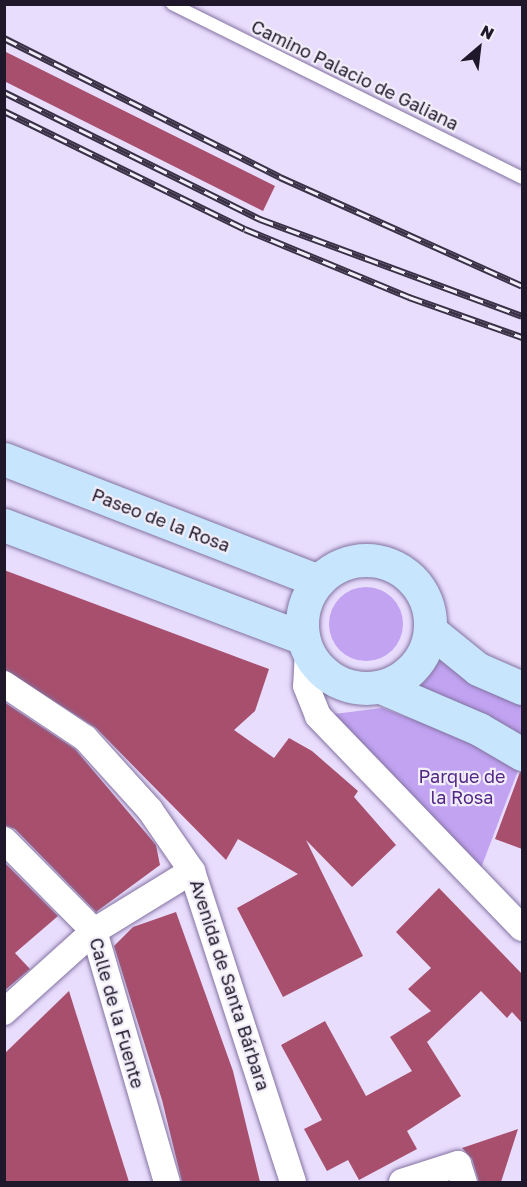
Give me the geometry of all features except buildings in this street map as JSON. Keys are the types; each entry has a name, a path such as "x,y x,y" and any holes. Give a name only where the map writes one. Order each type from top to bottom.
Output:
{"main road":[{"name":"Paseo de la Rosa","path":"4,459 318,581"},
{"path":"4,525 305,644 330,677 363,688 381,687 409,672 427,647 431,631 429,608 420,586 403,570 382,560 347,563 318,581 303,607 305,644"},
{"path":"431,631 478,669 522,688"},
{"path":"381,687 479,729 522,754"}],"street":[{"path":"305,644 306,686 318,716 522,928"},
{"name":"Avenida de Santa Bárbara","path":"4,684 85,738 150,810 192,871 293,1182"},
{"name":"Calle de la Fuente","path":"4,840 94,930 167,1182"},
{"path":"4,1012 94,930 192,871"},
{"path":"402,1182 458,1164 465,1182"}],"lane":[{"name":"Camino Palacio de Galiana","path":"172,4 522,178"}],"green space":[{"path":"366,587 387,593 397,603 403,624 397,645 387,655 366,661 345,655 335,645 329,624 335,603 345,593"},
{"path":"445,654 522,694 522,739 417,691"},
{"name":"Parque de la Rosa","path":"382,708 522,760 481,868 318,716"}],"railway":[{"path":"4,38 280,177 522,286"},
{"path":"4,92 260,219 522,316"},
{"path":"4,111 245,229 409,297 522,337"}]}
